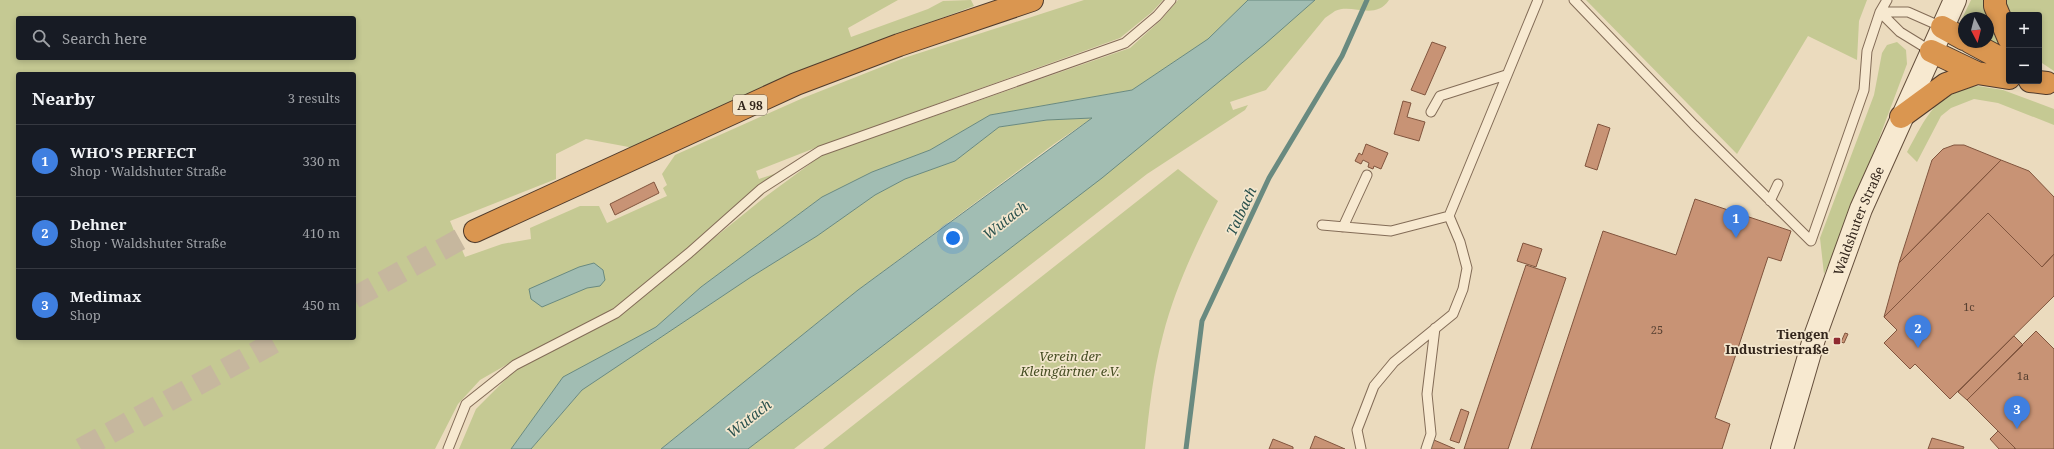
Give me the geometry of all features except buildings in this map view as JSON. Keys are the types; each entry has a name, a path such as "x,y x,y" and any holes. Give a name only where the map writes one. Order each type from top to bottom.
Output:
{"highway":[{"name":"A 98","path":"475,231 796,84 990,10 1032,0"},
{"path":"1995,0 1995,6 2006,32"},
{"path":"1942,27 1958,36"},
{"path":"1981,48 2006,61"},
{"path":"1931,51 1977,73 2006,78"},
{"path":"1901,118 1946,84 1977,73"}],"main road":[{"name":"Waldshuter Straße","path":"1782,449 1808,358 1832,286 1861,209 1955,0"}],"lane":[{"path":"448,449 466,404 515,365 616,313 689,253 761,189 820,151 1125,43 1157,16 1170,0"},
{"path":"1361,449 1357,430 1374,386 1394,362 1417,345 1453,314 1463,289 1467,268 1460,242 1449,216 1538,0"},
{"path":"1574,0 1694,126 1811,241 1850,120 1864,90 1867,51 1880,12 1887,0"},
{"path":"1880,12 1908,12 1942,27"},
{"path":"1880,12 1900,32 1931,51"},
{"path":"1431,112 1440,96 1506,75"},
{"path":"1343,226 1367,175"},
{"path":"1770,201 1778,184"},
{"path":"1322,225 1391,231 1449,216"},
{"path":"1426,449 1431,434 1427,394 1435,328"}],"green space":[{"path":"0,0 898,0 848,28 851,37 928,9 943,1 971,0 974,6 791,74 634,148 586,139 556,154 556,179 450,221 465,257 502,244 531,239 530,228 580,206 599,206 607,223 667,196 663,188 667,185 662,174 675,155 803,98 904,58 1084,0 1163,0 1152,12 1120,38 815,148 756,171 759,179 777,173 683,253 612,310 535,351 520,357 480,380 458,404 435,449 0,449"},
{"path":"1178,0 1248,0 1208,39 1132,90 990,115 930,150 872,172 822,197 701,287 656,327 564,377 511,449 459,449 476,409 515,370 620,314 765,197 822,155 1130,48 1161,20"},
{"path":"1315,0 1389,0 1383,6 1370,11 1342,9 1335,11 1325,18 1266,90 1230,102 1233,110 1248,105 1245,110 1147,174 794,449 748,449 1106,173 1176,117"},
{"path":"1586,0 1867,0 1859,21 1857,60 1808,36 1737,154"},
{"path":"1971,0 1989,0 1994,12 1965,12"},
{"path":"2002,0 2054,0 2054,71 2042,63 2042,12 2008,12"},
{"path":"1994,12 2006,41 2006,57 1994,47"},
{"path":"1897,42 1906,50 1907,64 1842,237 1824,274 1820,238 1874,95 1882,53 1887,45"},
{"path":"1978,86 2003,90 2054,109 2054,125 1998,103 1974,99 1951,108 1941,116 1917,162 1907,152 1926,118 1934,108 1951,94 1963,89"},
{"path":"1092,118 1054,144 858,290 661,449 531,449 582,390 751,277 817,236 875,195 905,179 955,161 999,127 1047,120"},
{"name":"Verein der Kleingärtner e.V.","path":"1178,169 1218,201 1187,266 1168,318 1154,377 1145,449 823,449"}],"water":[{"name":"Wutach","path":"1248,0 1315,0 1265,44 1102,178 748,449 661,449 858,290 1092,118 1047,120 999,127 955,161 905,179 875,195 817,236 751,277 582,390 531,449 511,449 563,377 656,327 701,287 822,197 872,172 930,150 990,115 1132,90 1208,39"},
{"path":"594,263 603,270 605,280 600,286 587,288 542,307 531,299 529,289 579,267"}],"waterway":[{"name":"Talbach","path":"1186,449 1202,321 1269,178 1342,56 1367,0"}],"tunnel":[{"path":"356,297 475,231"},
{"path":"81,449 278,340"}],"place":[{"name":"WHO'S PERFECT","path":"1736,238"},
{"name":"Tiengen Industriestraße","path":"1837,341"},
{"name":"Dehner","path":"1918,348"},
{"name":"Medimax","path":"2017,429"}]}
